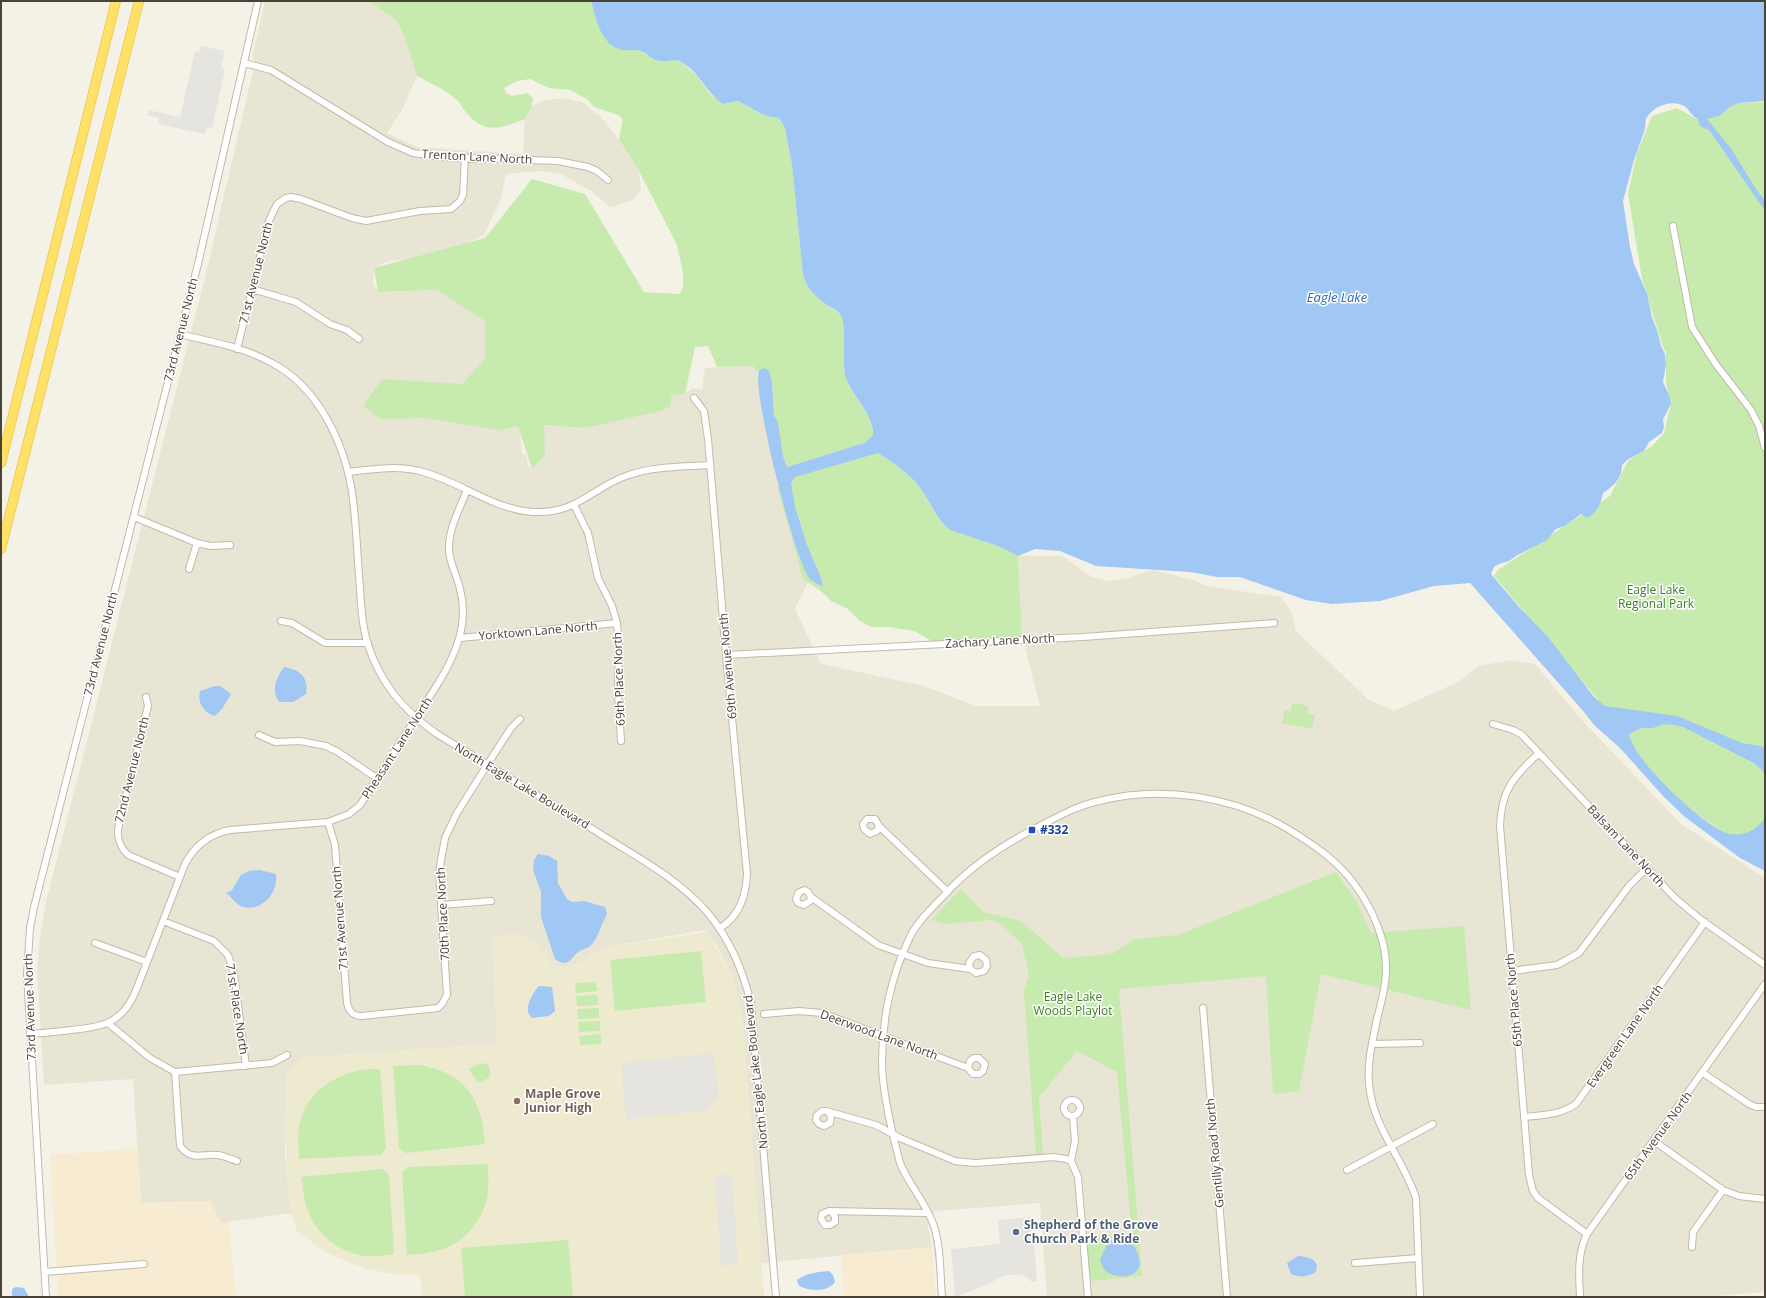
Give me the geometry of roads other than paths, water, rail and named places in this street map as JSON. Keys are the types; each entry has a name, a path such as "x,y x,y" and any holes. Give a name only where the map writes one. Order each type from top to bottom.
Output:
{"highway":[{"path":"1,463 116,1"},
{"path":"1,549 139,1"}],"street":[{"name":"73rd Avenue North","path":"46,1297 27,974 28,950 33,914 212,206 258,1"},
{"name":"Trenton Lane North","path":"244,63 271,70 401,148 426,155 558,161 588,167 597,171 608,180"},
{"name":"71st Avenue North","path":"237,349 269,221 274,208 281,201 286,198 296,197 352,218 366,221 420,211 450,209 460,201 463,194 465,157"},
{"path":"1673,226 1692,327 1715,363 1751,410 1759,426 1765,448"},
{"path":"252,289 284,297 296,302 330,324 347,330 360,339"},
{"name":"North Eagle Lake Boulevard","path":"180,334 256,354 273,363 303,386 316,401 326,417 348,472 354,507 362,611 368,643 378,670 388,687 416,719 487,765 575,818 676,882 702,906 720,928 739,964 751,1004 776,1297"},
{"name":"69th Avenue North","path":"694,398 704,411 747,874 747,888 743,901 731,920 720,928"},
{"path":"348,472 386,468 412,469 438,477 499,504 520,510 544,511 574,505 613,482 636,472 710,465"},
{"name":"Pheasant Lane North","path":"30,1034 90,1028 109,1024 116,1020 130,1005 180,877 190,854 198,844 219,832 328,822 349,814 360,805 378,779 450,663 460,638 463,604 460,589 452,568 449,547 454,520 467,490"},
{"name":"69th Place North","path":"574,505 588,534 598,578 612,606 617,623 619,647 618,694 621,741"},
{"path":"134,517 197,543 211,546 230,545"},
{"path":"189,569 197,543"},
{"path":"281,621 292,623 325,643 368,643"},
{"name":"Yorktown Lane North","path":"460,638 617,623"},
{"name":"Zachary Lane North","path":"726,655 1083,637 1274,623"},
{"name":"72nd Avenue North","path":"146,697 148,706 118,824 118,841 122,850 131,857 180,877"},
{"name":"70th Place North","path":"438,1008 447,995 439,865 445,838 457,813 487,765 511,728 520,719"},
{"name":"Balsam Lane North","path":"1493,724 1521,734 1675,898 1705,922 1765,965"},
{"path":"259,735 275,742 300,742 326,746 338,752 378,779"},
{"name":"65th Place North","path":"1539,753 1514,777 1503,798 1500,811 1529,1175 1533,1191 1544,1204 1587,1234"},
{"path":"942,1297 936,1234 927,1213 905,1176 900,1163 883,1076 883,1036 892,986 902,955 917,925 973,867 1006,843 1055,818 1097,801 1141,793 1160,793 1200,797 1248,810 1278,823 1316,846 1343,869 1364,898 1378,928 1386,960 1386,979 1372,1044 1369,1063 1369,1082 1377,1121 1408,1178 1416,1198 1420,1297"},
{"name":"71st Avenue North","path":"328,822 335,845 347,1003 352,1014 362,1016 438,1008"},
{"path":"879,826 948,892"},
{"path":"1512,971 1556,965 1578,954 1625,890 1647,868"},
{"path":"811,896 878,945 902,955 928,963 970,969"},
{"path":"441,905 491,901"},
{"name":"71st Place North","path":"163,921 214,941 228,955 234,974 246,1066"},
{"name":"Evergreen Lane North","path":"1524,1117 1559,1113 1568,1110 1576,1104 1705,922"},
{"path":"95,943 147,962"},
{"name":"65th Avenue North","path":"1580,1297 1579,1256 1587,1234 1765,984"},
{"name":"Gentilly Road North","path":"1203,1008 1227,1297"},
{"name":"Deerwood Lane North","path":"764,1014 799,1011 815,1012 830,1016 968,1068"},
{"path":"109,1024 150,1058 175,1072 272,1063 287,1054"},
{"path":"1372,1044 1420,1042"},
{"path":"175,1072 180,1146 184,1152 196,1156 219,1155 237,1162"},
{"path":"1703,1073 1748,1104 1765,1108"},
{"path":"829,1113 863,1121 946,1157 965,1163 1054,1157 1066,1159 1071,1162 1078,1177 1088,1297"},
{"path":"1071,1162 1075,1141 1073,1116"},
{"path":"1347,1170 1433,1124"},
{"path":"1654,1141 1723,1190 1739,1196 1765,1199"},
{"path":"1692,1248 1693,1232 1723,1190"},
{"path":"832,1212 927,1213"},
{"path":"1355,1264 1418,1258"},
{"path":"45,1272 144,1264"}],"water":[{"name":"Eagle Lake","path":"591,1 1765,1 1765,101 1739,103 1730,107 1719,116 1707,119 1730,147 1765,201 1765,210 1710,131 1700,126 1698,119 1688,109 1674,103 1658,107 1649,114 1646,119 1645,129 1634,160 1623,201 1634,264 1647,294 1652,317 1665,354 1666,364 1663,382 1671,404 1663,419 1664,427 1662,433 1649,442 1644,451 1627,460 1622,465 1619,478 1611,488 1603,493 1600,504 1593,514 1587,518 1581,514 1565,526 1556,529 1547,540 1509,561 1494,567 1491,574 1519,607 1548,637 1594,697 1605,706 1677,716 1742,743 1765,747 1765,776 1762,770 1754,763 1683,727 1663,724 1653,728 1641,728 1629,734 1633,745 1642,759 1655,774 1670,790 1715,827 1726,833 1743,834 1759,825 1765,816 1765,871 1740,858 1685,817 1664,797 1620,748 1594,725 1470,583 1434,586 1380,601 1332,604 1306,600 1240,577 1217,577 1190,572 1096,566 1060,551 1035,549 1018,556 998,546 950,530 938,517 919,486 909,475 878,453 795,477 791,483 795,507 807,545 821,578 823,587 811,580 803,566 795,542 776,475 761,408 758,383 759,370 764,368 769,371 772,382 774,416 778,422 783,456 787,467 864,443 873,435 873,428 845,375 844,334 840,314 813,293 807,285 803,275 792,165 785,128 779,118 766,116 738,101 723,104 712,95 689,67 680,61 659,61 641,51 622,50 615,47 609,43 600,30"},
{"path":"284,667 298,672 302,675 306,683 306,694 293,702 279,702 275,693 277,680"},
{"path":"215,686 220,686 231,694 222,709 215,716 208,713 202,707 199,695 200,691"},
{"path":"538,854 549,856 557,861 558,883 567,899 572,902 584,901 605,907 607,914 594,942 589,947 578,952 571,960 564,963 555,959 541,917 541,892 533,870 534,860"},
{"path":"260,870 276,874 275,887 272,894 263,904 257,906 250,908 238,905 226,893 232,890 241,875 249,871"},
{"path":"539,986 552,987 555,1011 549,1016 532,1018 528,1013 528,1006 532,995"},
{"path":"1127,1238 1139,1256 1138,1269 1127,1276 1112,1275 1104,1269 1100,1259 1109,1241"},
{"path":"1298,1256 1307,1257 1314,1260 1317,1265 1316,1272 1304,1276 1291,1274 1287,1263"},
{"path":"829,1271 833,1275 835,1282 828,1288 813,1290 799,1286 797,1280 805,1276 812,1273"},
{"path":"16,1287 24,1288 29,1297 12,1297 12,1289"}],"place":[{"name":"#332","path":"1032,830"},
{"name":"Maple Grove Junior High","path":"517,1101"},
{"name":"Shepherd of the Grove Church Park & Ride","path":"1016,1232"}],"park label":[{"name":"Eagle Lake Regional Park","path":"1656,597"},
{"name":"Eagle Lake Woods Playlot","path":"1073,1004"}]}
